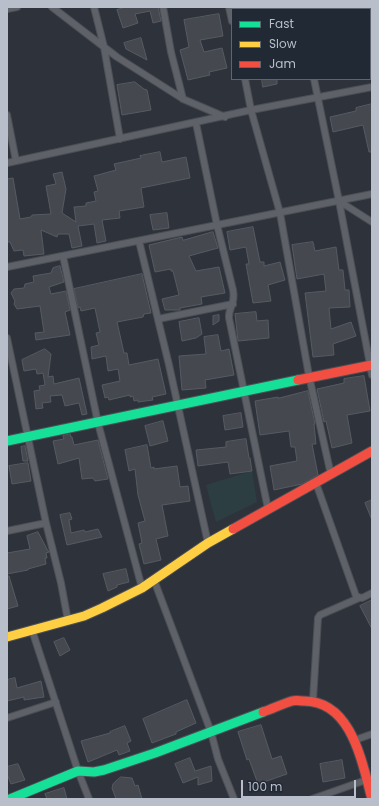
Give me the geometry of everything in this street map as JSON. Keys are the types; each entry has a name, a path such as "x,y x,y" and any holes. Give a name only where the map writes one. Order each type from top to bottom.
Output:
{"street":[{"path":"7,9 17,7"},
{"path":"52,7 117,57 183,99 225,117"},
{"path":"94,7 104,47 120,139"},
{"path":"163,7 171,52 183,99"},
{"path":"245,80 280,213 309,376 331,475"},
{"path":"314,80 372,375"},
{"path":"7,163 252,110 372,87"},
{"path":"7,115 16,161"},
{"path":"196,123 217,225 233,290 233,304 228,313 228,318 268,509"},
{"path":"7,267 372,194"},
{"path":"339,201 372,222"},
{"path":"140,241 208,543"},
{"path":"63,256 98,423 142,588"},
{"path":"158,320 233,304"},
{"path":"7,338 68,621"},
{"path":"7,441 178,406 309,376 371,365"},
{"path":"7,637 84,616 142,588 208,543 316,484 372,451"},
{"path":"316,484 356,596 359,598"},
{"path":"7,532 46,523"},
{"path":"154,580 211,732 218,759 234,799"},
{"path":"313,700 318,618 320,615 372,593"},
{"path":"32,630 78,771 89,799"},
{"path":"10,799 78,771 94,772 104,770 293,701 302,700 313,700 325,704 334,710 344,721 355,740 372,799"},
{"path":"7,718 56,702"},
{"path":"355,740 372,734"},
{"path":"312,799 366,780"}],"shaded area":[{"path":"252,471 257,502 216,522 206,485"}],"building":[{"path":"126,7 158,7 161,21 153,23 150,11 135,14 138,23 123,28 117,10"},
{"path":"219,14 223,36 200,40 204,52 222,48 227,68 209,72 210,75 188,80 180,50 189,47 184,20"},
{"path":"141,38 147,60 126,49 124,43"},
{"path":"262,80 277,80 277,84 263,87"},
{"path":"135,82 147,90 151,110 122,115 117,85"},
{"path":"372,104 372,152 369,152 363,125 333,132 330,117 356,111 356,108"},
{"path":"160,152 162,162 186,157 190,178 141,188 144,207 119,211 120,218 102,220 106,241 97,243 94,224 78,226 82,246 72,248 69,234 58,234 57,237 41,230 44,254 24,256 23,250 14,251 10,242 7,242 7,179 13,178 20,219 31,217 32,215 51,214 46,186 56,184 53,174 62,172 66,189 62,213 76,222 74,207 86,206 86,203 96,201 94,192 98,191 94,176 116,170 114,164"},
{"path":"167,213 169,228 153,230 150,215"},
{"path":"253,227 260,262 264,262 264,266 280,262 285,280 268,285 271,301 253,303 246,264 249,264 246,247 230,250 227,232"},
{"path":"213,232 218,248 189,256 196,271 219,267 225,293 201,297 202,304 180,308 180,310 165,310 162,299 179,295 173,271 171,271 171,269 155,272 149,245 182,237 183,240"},
{"path":"313,242 315,251 336,247 339,270 343,270 345,290 349,290 350,307 329,308 331,329 351,322 356,336 333,344 334,355 313,357 305,293 326,291 324,274 297,279 292,245"},
{"path":"60,266 64,282 49,287 51,294 66,291 70,310 65,312 70,335 36,340 35,333 44,332 40,306 17,309 11,293 14,289 24,288 25,284 34,282 33,276 51,273 53,268"},
{"path":"142,274 151,313 144,314 143,317 117,322 124,353 127,353 129,365 158,359 166,394 152,397 153,400 138,402 138,400 134,401 133,396 130,397 130,395 109,400 108,397 105,398 102,385 120,381 118,369 108,371 106,356 92,359 91,347 99,345 96,333 100,332 95,308 81,311 80,307 78,308 74,289"},
{"path":"256,312 257,321 268,320 269,338 238,341 235,314"},
{"path":"219,315 219,321 213,325 213,316"},
{"path":"199,318 202,334 196,338 182,341 179,322"},
{"path":"218,335 221,351 229,349 234,375 205,380 206,388 182,390 179,356 206,354 204,337"},
{"path":"45,349 51,354 48,377 53,376 54,384 79,378 87,414 82,415 79,403 65,406 62,395 50,396 51,402 42,403 43,408 36,409 34,391 40,390 39,386 45,385 43,373 37,374 36,369 24,371 22,360"},
{"path":"364,376 370,411 347,415 352,443 332,448 326,421 324,422 317,389 344,383 344,379"},
{"path":"308,391 315,424 316,444 312,444 318,475 302,484 274,490 270,466 297,461 295,447 291,447 289,431 260,435 255,401 278,398"},
{"path":"241,413 243,427 225,430 223,416"},
{"path":"163,421 168,441 150,446 145,426"},
{"path":"70,434 74,445 98,440 108,479 95,481 93,478 82,479 79,458 58,464 53,441 64,439 63,436"},
{"path":"246,439 252,471 230,474 228,462 198,466 196,450 226,447 226,442"},
{"path":"147,445 151,468 154,467 154,469 177,466 180,487 188,486 190,501 162,505 168,536 156,539 161,560 144,564 139,544 142,543 138,523 145,521 138,495 135,469 129,471 125,450"},
{"path":"25,446 28,461 23,461 21,447"},
{"path":"28,463 31,481 12,484 9,466"},
{"path":"372,500 372,520 365,503"},
{"path":"70,513 72,519 69,520 71,533 98,529 102,537 67,545 60,515"},
{"path":"38,532 49,552 46,553 46,564 28,570 7,574 7,553 30,549 27,536"},
{"path":"126,569 129,582 117,585 117,587 108,591 103,574"},
{"path":"7,576 9,576 18,606 7,609"},
{"path":"372,600 372,629 360,606"},
{"path":"64,638 70,650 60,656 54,642"},
{"path":"15,678 17,688 41,681 44,697 24,700 24,697 7,701 7,680"},
{"path":"187,700 196,723 176,732 176,734 152,743 143,719"},
{"path":"261,725 272,759 281,756 287,774 258,784 249,759 247,760 238,732"},
{"path":"125,726 131,741 127,743 130,751 119,755 117,750 88,762 81,741 110,733"},
{"path":"190,758 195,771 211,766 212,781 198,785 198,777 183,783 175,764"},
{"path":"342,760 345,778 323,782 320,764"},
{"path":"18,764 25,780 11,784 7,774 7,767"},
{"path":"121,777 132,778 135,786 138,785 142,799 116,799 112,788 113,784"},
{"path":"64,788 67,799 47,799 45,794"}],"traffic: fast":[{"path":"7,441 298,380"},
{"path":"10,799 78,771 94,772 104,770 155,753 263,712"}],"traffic: slow":[{"path":"7,637 84,616 102,608 142,588 208,543 233,529"}],"traffic: jam":[{"path":"298,380 372,365"},
{"path":"233,529 372,451"},
{"path":"263,712 292,701 304,701 320,704 333,711 344,723 352,736 359,752 372,799"}]}
